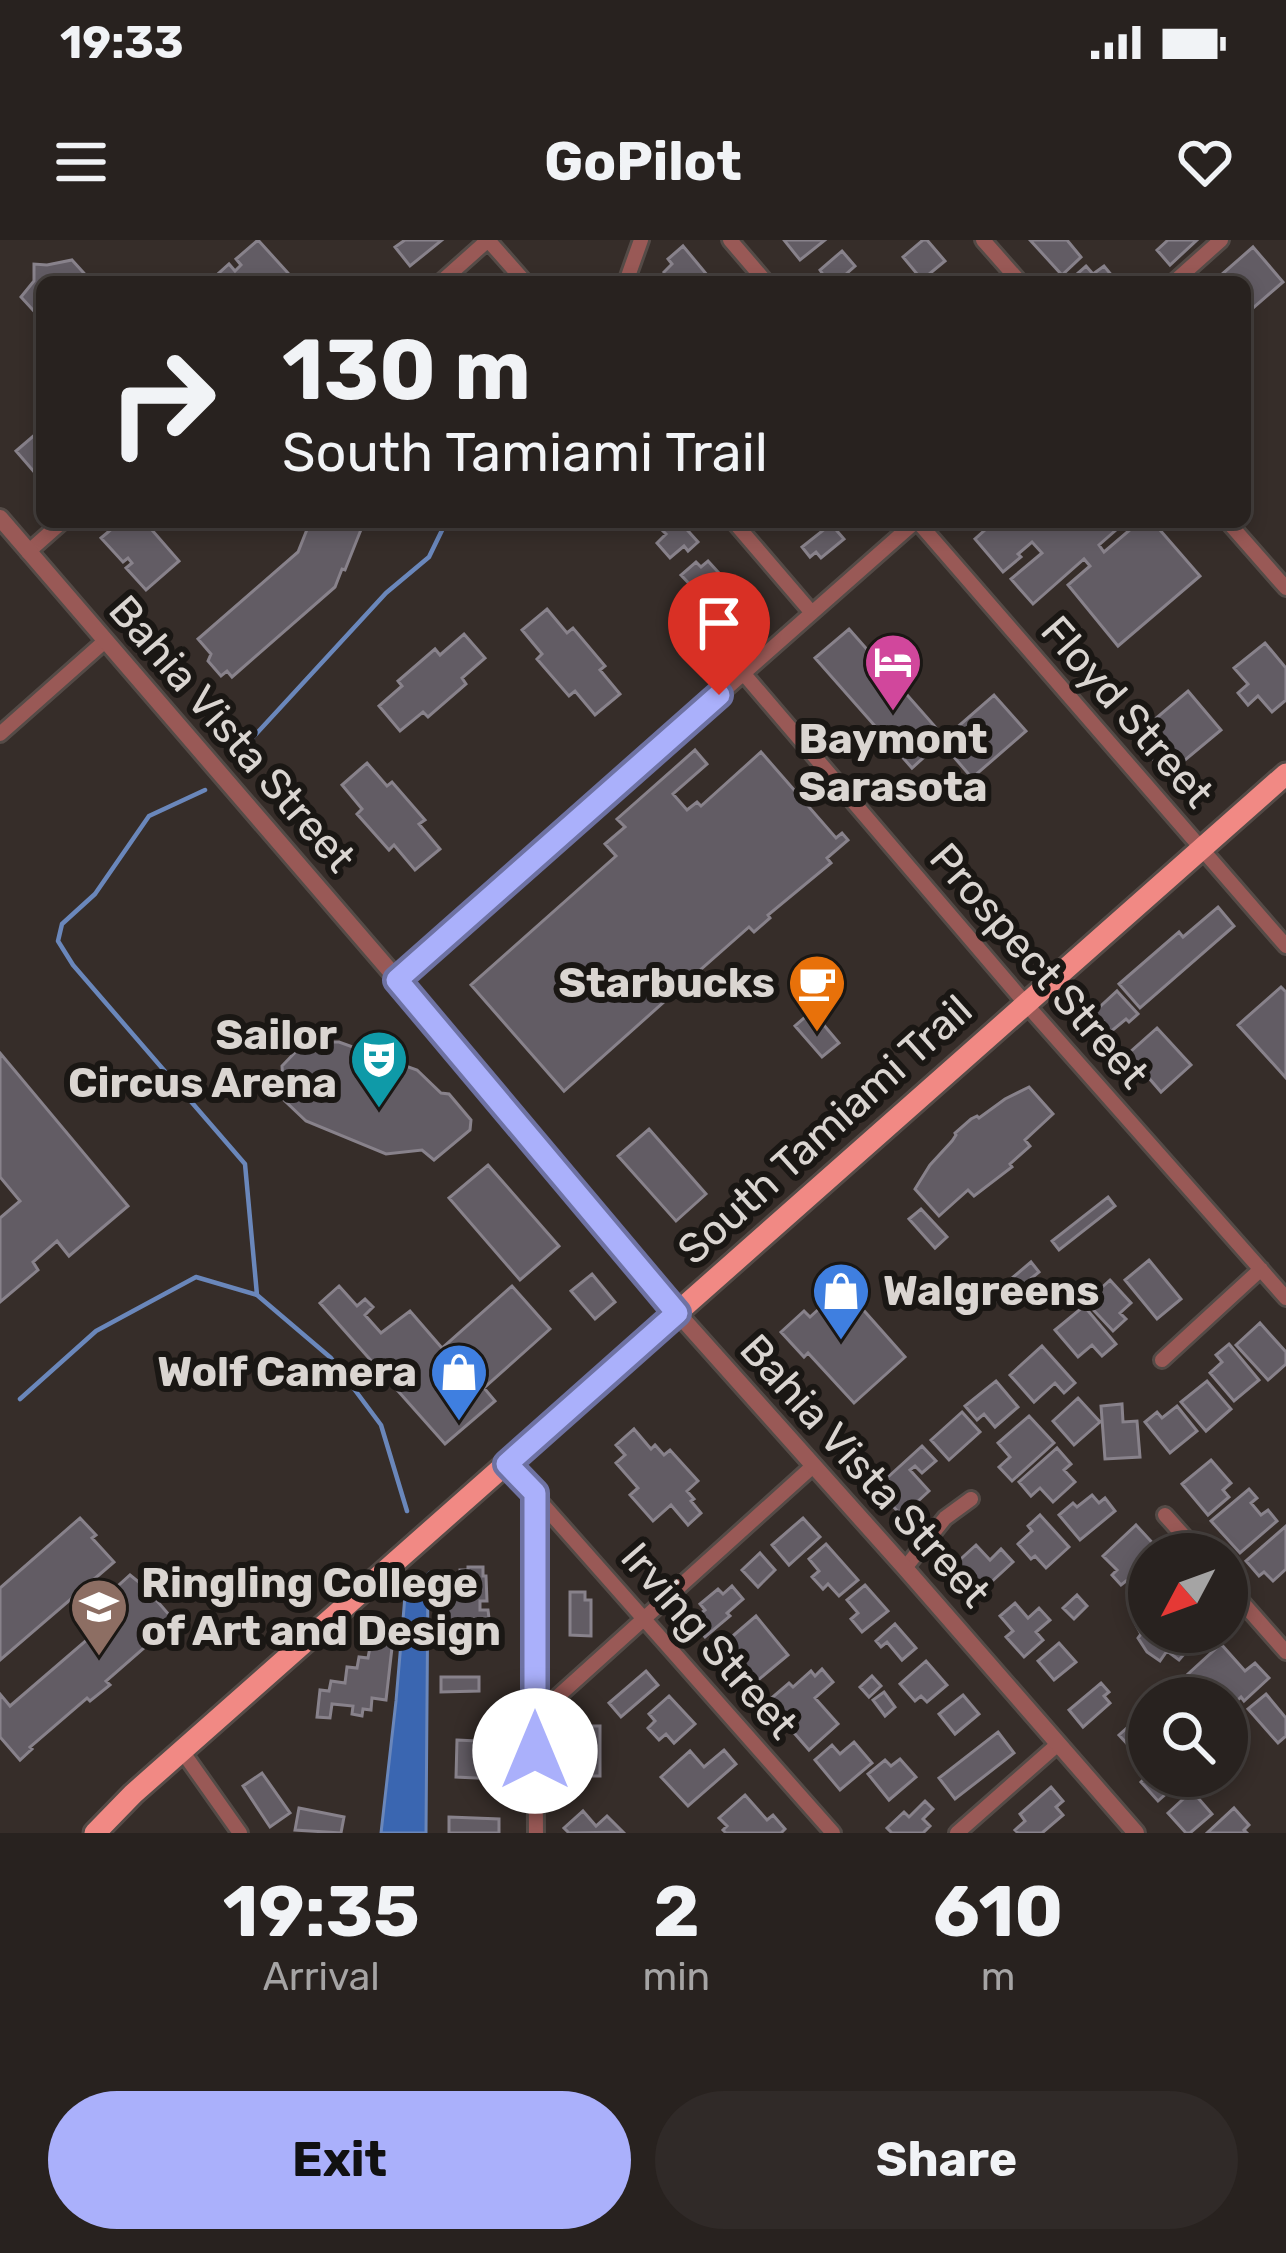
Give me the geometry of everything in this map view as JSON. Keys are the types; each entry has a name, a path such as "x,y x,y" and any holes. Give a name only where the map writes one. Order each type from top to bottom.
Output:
{"main road":[{"name":"South Tamiami Trail","path":"95,1833 1286,774"}],"street":[{"path":"447,276 488,240 520,276"},
{"path":"628,276 641,240"},
{"path":"730,240 761,276"},
{"path":"983,240 1015,276"},
{"path":"1181,276 1221,240"},
{"name":"Bahia Vista Street","path":"0,518 677,1313 1136,1833"},
{"path":"28,552 55,528"},
{"path":"739,528 812,613"},
{"path":"397,980 909,528"},
{"name":"Floyd Street","path":"921,528 1286,946"},
{"path":"1233,528 1286,588"},
{"path":"0,734 105,641"},
{"name":"Prospect Street","path":"744,674 1286,1298"},
{"path":"1162,1360 1261,1269"},
{"name":"Irving Street","path":"507,1464 833,1833"},
{"path":"535,1711 646,1619 813,1466"},
{"path":"535,1493 536,1833"},
{"path":"905,1568 945,1518 971,1499"},
{"path":"1165,1515 1181,1533"},
{"path":"1248,1609 1286,1652"},
{"path":"957,1833 1058,1744"},
{"path":"182,1751 240,1833"}],"water":[{"path":"428,1574 426,1833 381,1833 405,1596"}],"building":[{"path":"258,240 288,273 216,276 229,264 235,271 241,265 236,259"},
{"path":"405,240 442,240 410,266 395,247"},
{"path":"784,240 825,240 800,260"},
{"path":"927,240 945,261 927,276 919,276 903,257"},
{"path":"1030,240 1067,240 1081,257 1062,275"},
{"path":"1168,240 1197,240 1170,265 1157,250"},
{"path":"683,246 708,276 667,276 664,272 672,264 668,259"},
{"path":"1253,247 1283,282 1251,310 1251,276 1220,276"},
{"path":"842,251 855,266 846,276 824,276 820,270"},
{"path":"72,260 87,276 36,276 36,313 21,297 34,281 34,264"},
{"path":"1086,266 1093,274 1104,266 1112,276 1075,276"},
{"path":"36,434 36,474 16,451"},
{"path":"113,528 150,528 179,561 146,590 126,568 132,563 128,558 123,562 101,538"},
{"path":"308,528 362,528 335,587 232,677 227,671 221,676 198,639 298,552"},
{"path":"660,528 685,528 698,542 670,558 657,543 666,534"},
{"path":"826,528 834,528 844,539 821,558 816,552 810,557 802,547"},
{"path":"987,528 1118,528 1099,545 1104,552 1132,528 1158,528 1200,576 1118,646 1068,585 1090,566 1084,559 1033,604 1011,579 1042,553 1032,542 1003,572 975,539"},
{"path":"708,561 728,583 712,597 703,587 697,592 681,575 696,562 701,567"},
{"path":"723,606 737,623 721,635 707,618"},
{"path":"547,609 567,633 573,628 605,666 600,670 620,694 595,715 575,691 569,696 537,659 542,654 522,630"},
{"name":"Baymont Sarasota","path":"849,629 945,738 994,695 1026,731 972,778 941,742 912,768 815,658"},
{"path":"464,634 485,658 462,678 466,684 428,717 423,712 400,731 379,706 402,686 398,681 435,649 440,655"},
{"path":"1265,643 1286,668 1286,700 1272,712 1258,696 1248,705 1238,693 1248,684 1234,668"},
{"path":"1188,691 1221,730 1167,775 1134,737"},
{"path":"695,750 707,764 673,794 687,810 697,802 701,806 761,752 836,838 842,833 848,840 827,858 831,863 770,918 754,932 749,927 698,972 704,979 689,992 683,985 564,1091 471,985 616,856 605,844 625,827 617,819"},
{"path":"367,763 387,786 392,782 425,820 419,824 440,849 415,870 394,845 389,850 357,814 362,809 342,785"},
{"path":"1218,907 1234,926 1140,1008 1119,984 1179,932 1183,937"},
{"path":"1281,987 1286,992 1286,1078 1238,1025"},
{"path":"1117,991 1138,1014 1108,1034 1091,1015"},
{"name":"Starbucks","path":"812,1011 839,1043 822,1057 795,1026"},
{"path":"1157,1028 1191,1065 1161,1092 1128,1054"},
{"name":"Sailor Circus Arena","path":"305,1042 339,1042 417,1070 441,1093 449,1094 471,1120 470,1130 434,1160 422,1150 386,1154 306,1121 284,1100 282,1066"},
{"path":"0,1053 128,1206 69,1256 57,1241 33,1262 38,1270 0,1302 0,1218 20,1201 0,1177"},
{"path":"1029,1087 1053,1114 1025,1140 1030,1146 1012,1167 974,1196 968,1190 939,1216 915,1189 930,1165 971,1119"},
{"path":"649,1129 706,1194 676,1221 618,1156"},
{"path":"488,1165 559,1246 520,1280 449,1198"},
{"path":"1108,1197 1115,1206 1059,1250 1052,1241"},
{"path":"921,1209 947,1237 935,1248 909,1219"},
{"path":"1149,1260 1181,1299 1157,1319 1125,1280"},
{"path":"1031,1262 1039,1272 1000,1304 992,1295"},
{"path":"592,1274 615,1302 595,1319 571,1291"},
{"path":"1110,1280 1131,1303 1120,1313 1126,1319 1113,1331 1086,1302"},
{"path":"339,1286 357,1306 365,1299 373,1307 365,1315 381,1333 410,1311 442,1348 512,1286 550,1329 484,1388 495,1401 445,1444 320,1303"},
{"name":"Walgreens","path":"843,1287 905,1357 854,1403 808,1353 804,1357 781,1332 804,1311 810,1317"},
{"path":"1084,1306 1116,1344 1102,1356 1092,1345 1078,1357 1055,1330"},
{"path":"1260,1323 1286,1352 1286,1364 1268,1380 1236,1345"},
{"path":"1229,1344 1259,1380 1234,1401 1210,1373 1222,1362 1216,1355"},
{"path":"1042,1346 1075,1383 1064,1393 1055,1383 1034,1402 1010,1375"},
{"path":"996,1381 1018,1407 995,1427 984,1414 977,1420 965,1406"},
{"path":"1207,1381 1231,1409 1206,1431 1181,1402"},
{"path":"1078,1398 1100,1422 1074,1445 1053,1421"},
{"path":"1122,1404 1123,1422 1137,1421 1140,1457 1105,1459 1101,1406"},
{"path":"1177,1406 1197,1431 1170,1453 1145,1422 1157,1412 1162,1418"},
{"path":"962,1412 980,1432 949,1460 931,1440"},
{"path":"1029,1416 1054,1443 1012,1481 999,1467 1010,1457 998,1443"},
{"path":"634,1429 651,1449 655,1445 664,1455 670,1450 698,1481 687,1491 701,1513 688,1525 671,1505 653,1521 630,1495 638,1488 616,1463 625,1455 616,1445"},
{"path":"922,1446 936,1461 922,1473 915,1466 910,1470 929,1491 902,1516 876,1488"},
{"path":"1057,1448 1071,1464 1064,1470 1075,1482 1053,1502 1040,1488 1031,1496 1019,1482"},
{"path":"1211,1460 1231,1483 1223,1490 1229,1497 1208,1515 1182,1484"},
{"path":"1249,1489 1257,1498 1251,1503 1261,1515 1268,1510 1277,1521 1248,1546 1248,1533 1222,1533 1211,1521"},
{"path":"1092,1495 1099,1503 1105,1498 1115,1511 1080,1540 1059,1515"},
{"path":"1040,1515 1069,1547 1046,1568 1018,1544"},
{"name":"Ringling College of Art and Design","path":"80,1518 114,1562 0,1660 0,1588"},
{"path":"803,1518 820,1537 789,1565 772,1545"},
{"path":"1136,1525 1143,1533 1128,1533 1128,1583 1121,1585 1112,1575 1117,1570 1103,1556"},
{"path":"1286,1526 1286,1569 1273,1581 1264,1572 1259,1576 1248,1559"},
{"path":"826,1544 858,1580 839,1596 812,1577 819,1571 809,1559"},
{"path":"976,1545 990,1560 1001,1549 1013,1562 974,1598 953,1566"},
{"path":"760,1553 775,1570 758,1587 742,1570"},
{"path":"483,1567 487,1601 480,1601 480,1610 488,1610 489,1618 471,1619 475,1645 441,1646 444,1609 440,1609 439,1588 456,1587 460,1570"},
{"name":"Ringling College of Art and Design","path":"130,1575 177,1624 161,1633 106,1681 110,1685 90,1701 87,1698 20,1760 0,1737 0,1694 10,1706 124,1608 110,1593"},
{"path":"865,1585 888,1611 862,1632 851,1619 858,1613 847,1600"},
{"path":"732,1586 743,1599 705,1637 691,1621 705,1610 700,1604 718,1589 723,1594"},
{"path":"570,1592 585,1592 585,1600 591,1600 591,1636 570,1635"},
{"path":"1077,1595 1087,1606 1074,1619 1063,1608"},
{"path":"1015,1603 1028,1618 1039,1608 1050,1620 1036,1632 1043,1640 1024,1657 1006,1637 1013,1631 1000,1616"},
{"path":"756,1616 788,1655 757,1681 742,1663 730,1673 713,1653"},
{"path":"895,1624 916,1648 902,1660 887,1642 881,1647 876,1641"},
{"path":"379,1637 393,1639 386,1700 372,1698 371,1710 363,1709 362,1716 352,1714 353,1706 332,1704 330,1718 317,1717 320,1690 329,1691 331,1681 345,1683 347,1667 357,1668 359,1657 368,1658 370,1647 378,1648"},
{"path":"1059,1643 1076,1662 1054,1680 1038,1661"},
{"path":"1211,1653 1229,1653 1245,1671 1255,1663 1269,1678 1248,1697 1248,1677 1188,1674"},
{"path":"926,1661 947,1685 927,1702 921,1696 915,1701 900,1684"},
{"path":"822,1669 833,1682 815,1698 838,1724 809,1750 767,1702 789,1683 793,1687 811,1671 815,1676"},
{"path":"646,1671 658,1685 621,1717 609,1703"},
{"path":"872,1676 881,1686 869,1697 860,1687"},
{"path":"441,1677 479,1677 479,1691 441,1692"},
{"path":"1101,1683 1109,1692 1104,1696 1110,1703 1083,1727 1069,1710"},
{"path":"884,1692 895,1707 885,1716 873,1700"},
{"path":"1266,1694 1286,1718 1286,1736 1278,1743 1248,1709"},
{"path":"963,1695 979,1714 955,1734 939,1714"},
{"path":"669,1696 695,1724 674,1743 666,1734 659,1740 648,1728 655,1721 649,1714"},
{"path":"573,1726 600,1726 600,1776 574,1776"},
{"path":"998,1732 1014,1753 955,1799 939,1778"},
{"path":"457,1740 497,1742 496,1779 456,1777"},
{"path":"854,1742 872,1763 840,1790 815,1760 832,1745 840,1754"},
{"path":"724,1750 736,1764 688,1806 661,1777 690,1751 704,1767"},
{"path":"900,1759 916,1777 889,1800 868,1774 885,1760 891,1766"},
{"path":"262,1773 290,1813 270,1827 243,1786"},
{"path":"1051,1787 1063,1801 1056,1807 1063,1815 1042,1833 1018,1833 1015,1830 1025,1821 1020,1814"},
{"path":"745,1795 767,1820 773,1815 785,1829 781,1833 726,1833 727,1826 719,1818"},
{"path":"1185,1797 1197,1797 1212,1814 1186,1833 1168,1813"},
{"path":"925,1801 933,1809 923,1819 930,1826 923,1833 892,1833 887,1828 904,1812 909,1817"},
{"path":"299,1808 344,1817 341,1833 295,1830"},
{"path":"1234,1808 1249,1825 1244,1830 1247,1833 1207,1833"},
{"path":"583,1811 596,1826 607,1816 623,1832 569,1833 564,1828"},
{"path":"449,1817 499,1819 499,1833 449,1833"}],"waterway":[{"path":"234,758 386,593 429,557 443,528"},
{"path":"205,790 149,816 95,894 62,924 58,941 73,965 245,1164 257,1295"},
{"path":"20,1399 96,1331 196,1277 257,1295 331,1358 381,1425 407,1511"}],"place":[{"name":"Baymont Sarasota","path":"893,713"},
{"name":"Starbucks","path":"817,1034"},
{"name":"Sailor Circus Arena","path":"379,1110"},
{"name":"Walgreens","path":"841,1342"},
{"name":"Wolf Camera","path":"459,1423"},
{"name":"Ringling College of Art and Design","path":"99,1658"}],"route":[{"path":"535,1751 535,1493 507,1464 677,1313 397,980 719,695"}]}
